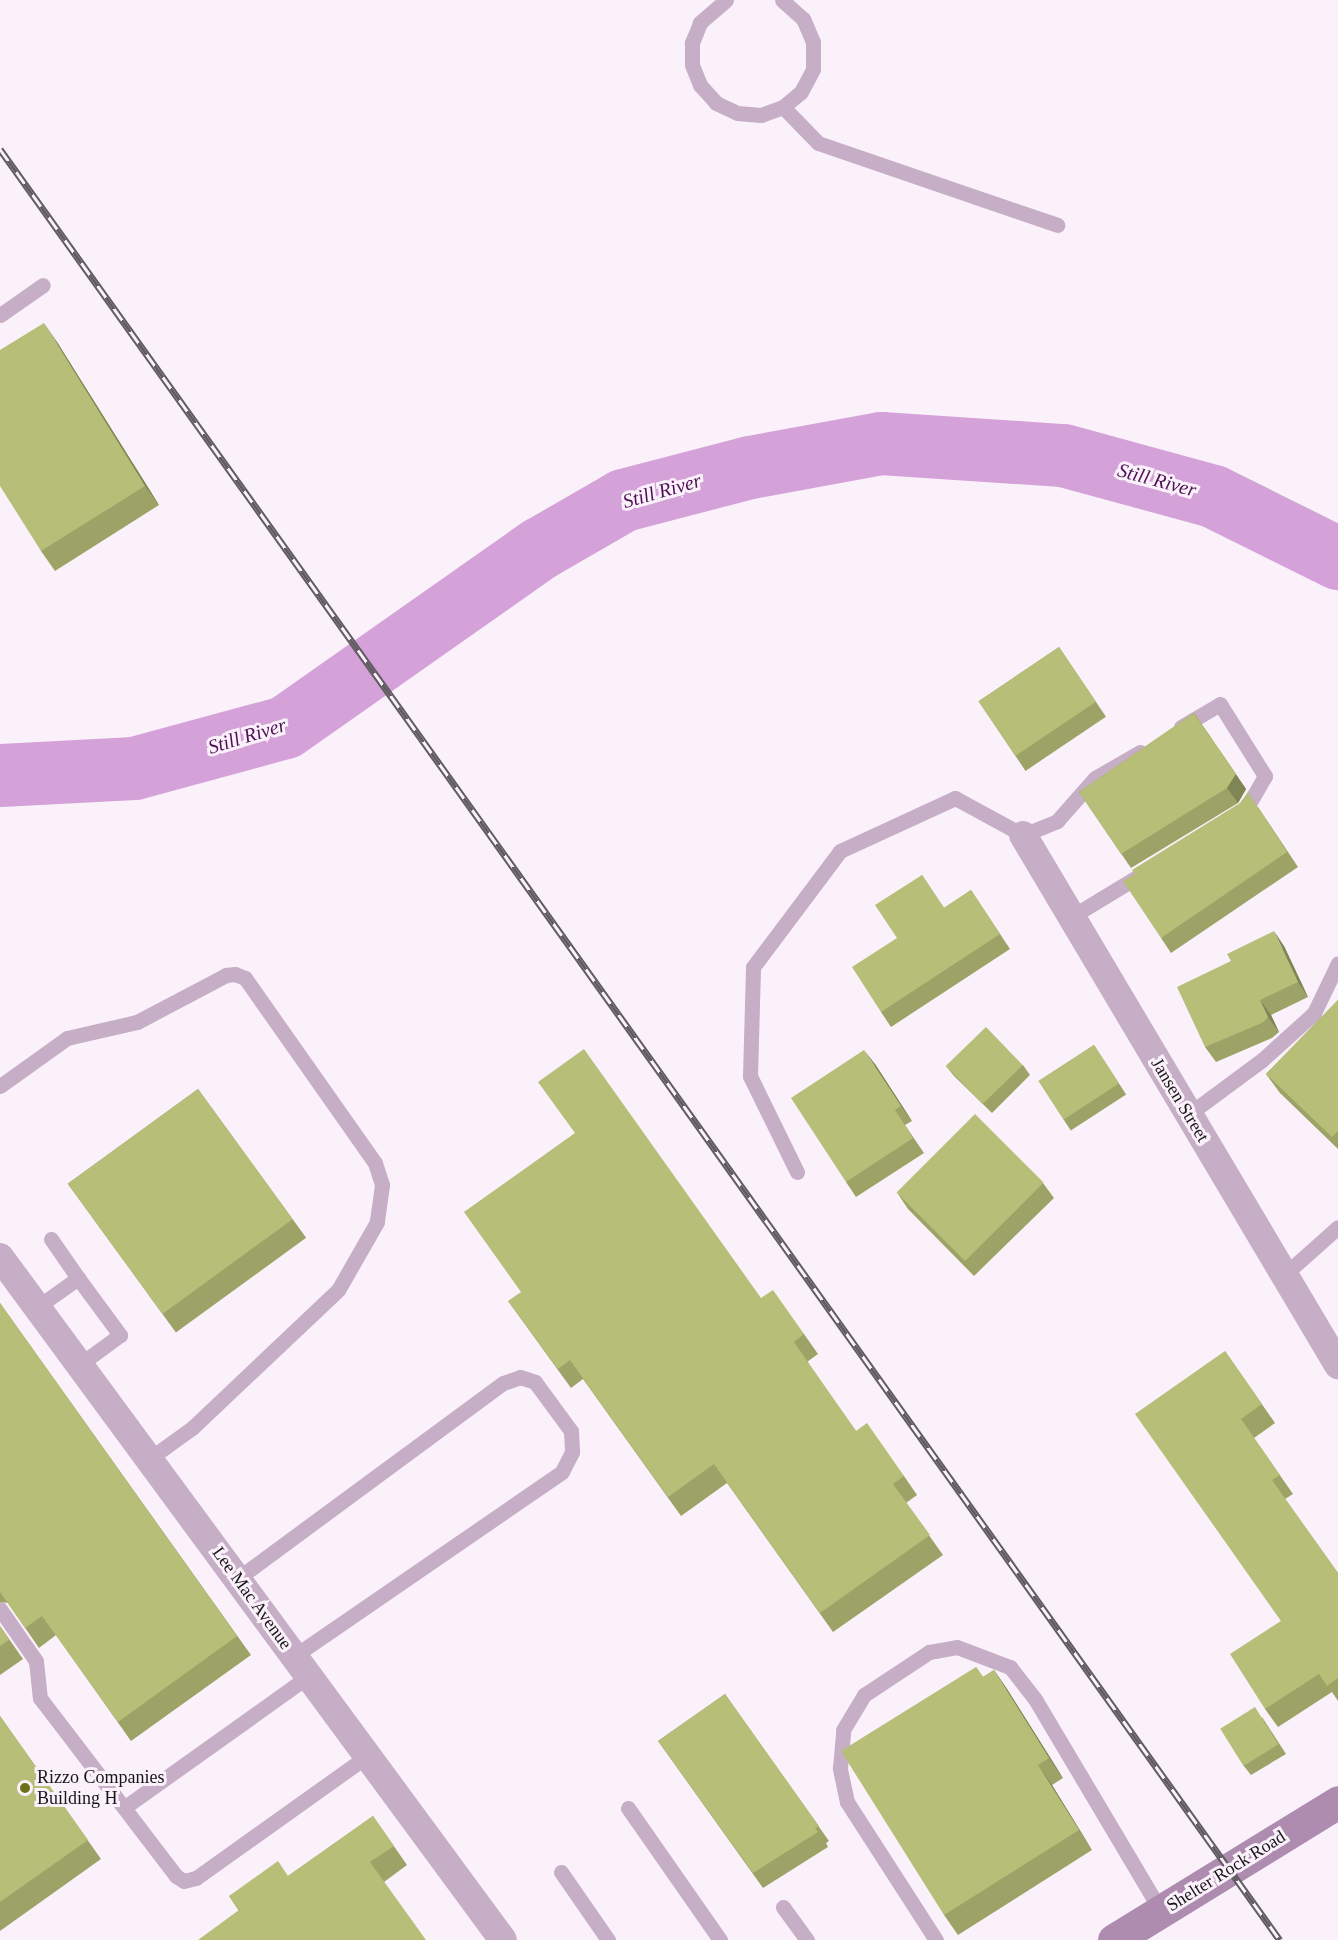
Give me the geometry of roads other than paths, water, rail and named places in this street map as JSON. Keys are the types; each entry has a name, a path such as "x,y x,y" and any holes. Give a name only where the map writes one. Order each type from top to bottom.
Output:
{"street":[{"name":"Jansen Street","path":"1023,835 1338,1365"},
{"name":"Lee Mac Avenue","path":"0,1257 503,1940"},
{"name":"Shelter Rock Road","path":"1114,1940 1338,1802"}],"lane":[{"path":"717,2 700,23 692,43 692,64 700,85 716,103 737,113 761,115 783,108 801,92 813,69 813,42 803,19 782,0"},
{"path":"783,108 818,143 1057,225"},
{"path":"0,315 43,285"},
{"path":"797,1172 750,1076 753,967 840,850 955,798 1023,835 1057,822 1095,778 1220,704 1265,776 1245,810 1226,822"},
{"path":"1071,917 1158,864"},
{"path":"1189,1114 1262,1060 1314,1013 1338,963"},
{"path":"0,1086 67,1038 137,1022 226,975 235,974 245,978 375,1163 382,1185 377,1222 338,1290 192,1428 149,1459"},
{"path":"1284,1275 1338,1227"},
{"path":"51,1239 120,1335 79,1365"},
{"path":"36,1308 78,1278"},
{"path":"125,1807 302,1666 562,1472 572,1452 571,1431 535,1382 520,1377 502,1383 237,1579"},
{"path":"0,1609 36,1661 40,1698 176,1876 184,1881 196,1878 367,1756"},
{"path":"936,1940 847,1802 840,1768 843,1730 864,1695 929,1652 957,1647 1010,1667 1023,1683 1161,1911"},
{"path":"628,1808 720,1940"},
{"path":"561,1872 608,1940"},
{"path":"783,1907 807,1940"}],"waterway":[{"name":"Still River","path":"0,775 134,768 285,727 540,548 623,500 750,467 881,443 1063,455 1213,496 1338,558"}],"railway":[{"path":"0,149 1280,1940"}],"place":[{"name":"Rizzo Companies Building H","path":"25,1788"}]}
